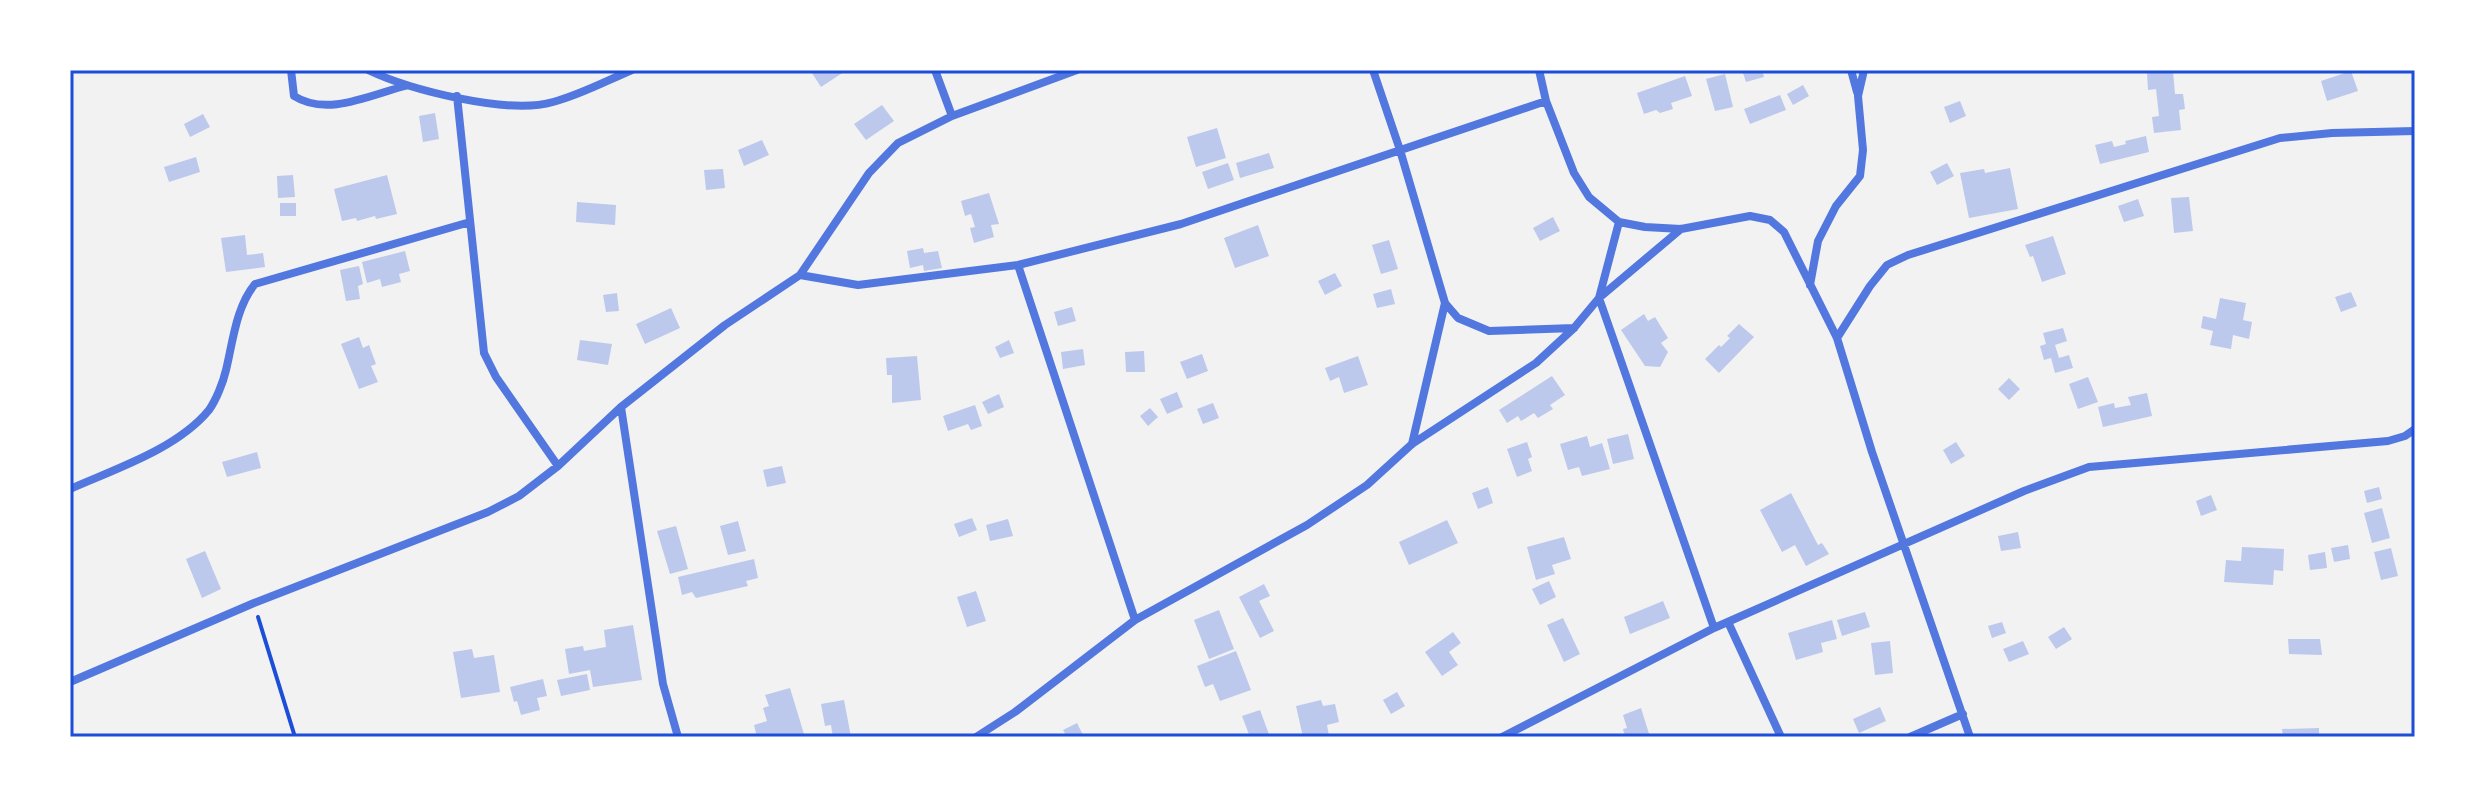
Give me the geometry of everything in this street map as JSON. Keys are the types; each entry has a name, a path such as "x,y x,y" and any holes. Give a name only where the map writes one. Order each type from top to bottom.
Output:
{"street":[{"path":"291,70 294,96 319,106 341,104 405,86"},
{"path":"368,70 405,86 509,107 553,102 632,70"},
{"path":"935,70 952,116"},
{"path":"70,682 254,603 488,512 519,496 558,466 621,407 725,325 800,275 869,173 898,143 952,116 1077,70"},
{"path":"1373,70 1445,303 1458,318 1489,331 1574,328"},
{"path":"1539,70 1546,101 1574,173 1589,197 1619,222 1681,229 1750,216 1770,220 1784,232 1837,338 1872,452 1970,737"},
{"path":"1810,285 1818,241 1836,206 1860,176 1863,150 1858,96 1851,70"},
{"path":"1858,96 1864,70"},
{"path":"457,96 484,353 496,377 558,466"},
{"path":"800,275 858,285 1018,265 1181,224 1546,101"},
{"path":"1837,338 1887,265 1908,255 2280,138 2415,131"},
{"path":"70,489 184,434 210,408 225,375 246,295 255,284 470,222"},
{"path":"1619,222 1599,298 1714,628"},
{"path":"976,737 1015,712 1135,620 1307,525 1367,485 1412,444 1536,363 1574,328 1599,298 1681,229"},
{"path":"1018,265 1135,620"},
{"path":"1412,444 1445,303"},
{"path":"621,407 663,684 678,737"},
{"path":"1502,737 1714,628 2024,491 2089,467 2388,441 2415,429"},
{"path":"1728,622 1781,737"},
{"path":"1910,737 1963,714"}],"path":[{"path":"254,603 295,737"}],"building":[{"path":"810,70 847,70 821,87"},
{"path":"1742,70 1762,70 1764,77 1746,82"},
{"path":"2173,71 2175,94 2183,94 2185,109 2179,110 2181,130 2154,133 2152,117 2159,116 2156,89 2148,90 2147,73"},
{"path":"2351,71 2358,91 2327,101 2321,81"},
{"path":"1725,74 1733,107 1715,111 1706,79"},
{"path":"1685,76 1692,96 1671,103 1673,109 1644,114 1637,93"},
{"path":"1803,85 1809,96 1793,105 1787,94"},
{"path":"1780,95 1786,110 1750,124 1744,109"},
{"path":"1960,101 1966,116 1950,123 1944,107"},
{"path":"882,105 894,121 866,140 854,124"},
{"path":"435,113 439,139 423,142 419,116"},
{"path":"203,114 210,127 190,137 184,124"},
{"path":"1217,128 1226,158 1196,167 1187,137"},
{"path":"2146,136 2149,152 2100,164 2095,145 2112,141 2114,147"},
{"path":"762,140 769,155 744,166 738,150"},
{"path":"1269,153 1274,168 1240,178 1236,163"},
{"path":"196,157 200,172 169,182 164,167"},
{"path":"1228,163 1234,180 1208,189 1202,172"},
{"path":"1947,163 1954,176 1937,185 1930,172"},
{"path":"2010,168 2018,209 1969,218 1960,173 1984,169 1985,173"},
{"path":"723,169 725,188 706,190 704,170"},
{"path":"293,175 295,197 278,198 277,176"},
{"path":"387,175 397,214 342,221 334,189"},
{"path":"989,193 999,224 991,225 994,237 974,243 970,228 975,227 971,214 965,216 961,201"},
{"path":"2189,197 2193,231 2174,233 2171,198"},
{"path":"2138,199 2144,216 2124,222 2118,206"},
{"path":"577,202 616,205 615,225 576,222"},
{"path":"280,203 296,203 296,216 280,216"},
{"path":"1553,217 1560,231 1540,241 1533,228"},
{"path":"1258,225 1269,256 1235,268 1224,238"},
{"path":"245,235 247,255 263,253 265,267 226,272 221,238"},
{"path":"2053,236 2066,274 2042,282 2033,256 2030,257 2025,245"},
{"path":"1389,240 1398,269 1381,274 1372,245"},
{"path":"923,248 924,253 938,251 942,268 924,271 923,265 910,268 907,251"},
{"path":"405,251 410,271 399,274 401,282 382,287 380,279 367,283 362,262"},
{"path":"359,266 363,284 358,286 360,299 346,301 340,270"},
{"path":"1335,273 1342,286 1325,295 1318,281"},
{"path":"1391,289 1395,304 1377,308 1373,294"},
{"path":"2351,292 2357,306 2341,312 2335,297"},
{"path":"617,293 619,311 606,312 603,295"},
{"path":"2220,298 2246,303 2243,320 2252,322 2249,339 2233,335 2231,349 2210,345 2213,331 2201,328 2203,316 2216,319"},
{"path":"1072,307 1076,321 1058,326 1054,312"},
{"path":"671,308 680,328 645,344 636,324"},
{"path":"1644,314 1648,321 1655,317 1668,338 1661,343 1668,352 1660,367 1645,366 1621,330"},
{"path":"1739,324 1754,337 1719,373 1705,359 1730,338 1727,336"},
{"path":"2063,328 2067,341 2055,345 2059,358 2069,355 2073,368 2055,373 2051,358 2044,360 2040,346 2046,344 2043,333"},
{"path":"359,337 363,348 369,345 376,364 371,366 378,382 359,389 341,344"},
{"path":"580,340 612,344 608,365 577,360"},
{"path":"1009,340 1014,353 1000,358 995,347"},
{"path":"1083,349 1085,365 1063,369 1061,352"},
{"path":"1144,351 1145,372 1126,372 1125,352"},
{"path":"1202,354 1208,371 1187,379 1180,362"},
{"path":"917,356 921,400 892,403 892,375 887,375 886,358"},
{"path":"1358,356 1368,385 1344,393 1339,377 1330,381 1325,368"},
{"path":"1552,376 1565,395 1550,405 1553,409 1538,418 1534,413 1521,421 1518,416 1507,423 1499,410"},
{"path":"2088,377 2098,402 2078,409 2069,384"},
{"path":"2009,378 2020,389 2009,400 1998,389"},
{"path":"1177,392 1183,407 1167,414 1160,399"},
{"path":"2147,393 2152,416 2103,427 2098,407 2114,403 2115,408 2131,405 2128,397"},
{"path":"999,394 1004,407 988,414 982,402"},
{"path":"1213,403 1219,418 1203,424 1197,409"},
{"path":"975,405 982,426 971,430 968,424 948,431 943,416"},
{"path":"1150,408 1158,417 1148,426 1140,416"},
{"path":"1628,434 1634,459 1613,464 1607,439"},
{"path":"1587,436 1590,447 1602,443 1610,469 1582,476 1579,467 1568,470 1560,444"},
{"path":"1527,442 1532,471 1517,477 1507,449"},
{"path":"1956,442 1965,456 1951,464 1943,450"},
{"path":"257,452 261,468 227,477 222,462"},
{"path":"782,466 786,483 767,487 763,470"},
{"path":"1488,487 1493,503 1478,509 1472,493"},
{"path":"2379,487 2382,499 2367,503 2364,491"},
{"path":"1791,493 1818,545 1822,543 1829,554 1806,566 1795,545 1782,552 1760,510"},
{"path":"2211,495 2217,510 2201,516 2196,501"},
{"path":"2382,508 2390,538 2372,543 2364,513"},
{"path":"972,518 977,530 959,537 954,524"},
{"path":"1008,519 1013,536 990,541 986,525"},
{"path":"1447,520 1458,543 1409,565 1399,542"},
{"path":"738,521 746,551 728,555 720,526"},
{"path":"676,526 688,569 670,574 657,531"},
{"path":"2018,532 2021,548 2001,551 1998,536"},
{"path":"1564,537 1571,559 1552,565 1555,574 1536,580 1527,547"},
{"path":"2348,545 2350,559 2334,562 2331,548"},
{"path":"2242,547 2284,549 2283,571 2274,570 2273,585 2224,582 2226,560 2241,561"},
{"path":"2391,548 2398,576 2381,580 2374,552"},
{"path":"205,551 221,589 202,598 186,559"},
{"path":"2325,552 2327,568 2310,570 2308,555"},
{"path":"754,559 758,578 746,581 748,586 696,598 692,592 682,595 678,577"},
{"path":"1549,581 1556,597 1540,605 1532,589"},
{"path":"1264,584 1270,596 1259,601 1274,631 1260,638 1239,597"},
{"path":"976,591 986,621 967,627 957,597"},
{"path":"1663,601 1670,618 1630,634 1624,617"},
{"path":"1219,610 1234,649 1209,659 1194,620"},
{"path":"1865,612 1870,627 1842,636 1837,620"},
{"path":"1563,618 1580,654 1564,662 1547,625"},
{"path":"1832,620 1837,639 1821,643 1823,652 1796,660 1788,633"},
{"path":"2002,622 2006,633 1992,638 1988,626"},
{"path":"633,625 642,680 593,687 590,670 569,674 565,649 583,646 584,651 606,647 604,630"},
{"path":"2064,627 2072,639 2056,649 2048,637"},
{"path":"1453,632 1461,643 1449,652 1458,665 1442,676 1425,652"},
{"path":"2288,639 2320,639 2322,655 2289,654"},
{"path":"1890,641 1893,673 1875,675 1871,643"},
{"path":"2023,641 2029,654 2009,662 2003,649"},
{"path":"472,649 474,658 494,655 500,692 461,698 453,652"},
{"path":"1236,651 1251,690 1220,701 1213,684 1205,687 1197,666"},
{"path":"587,674 590,690 561,696 557,680"},
{"path":"543,679 547,696 537,698 540,710 521,715 510,687"},
{"path":"790,688 804,734 757,737 754,725 767,721 763,708 769,706 765,695"},
{"path":"1397,692 1405,706 1391,714 1383,700"},
{"path":"844,700 851,737 833,737 831,725 825,726 821,704"},
{"path":"1321,700 1323,706 1335,704 1339,722 1327,725 1329,736 1303,737 1296,706"},
{"path":"1880,707 1886,721 1859,733 1853,719"},
{"path":"1641,708 1650,737 1625,737 1623,729 1627,728 1623,715"},
{"path":"1260,710 1270,737 1250,737 1242,716"},
{"path":"1077,723 1084,737 1067,737 1063,730"},
{"path":"2319,728 2319,737 2283,737 2282,729"}]}
